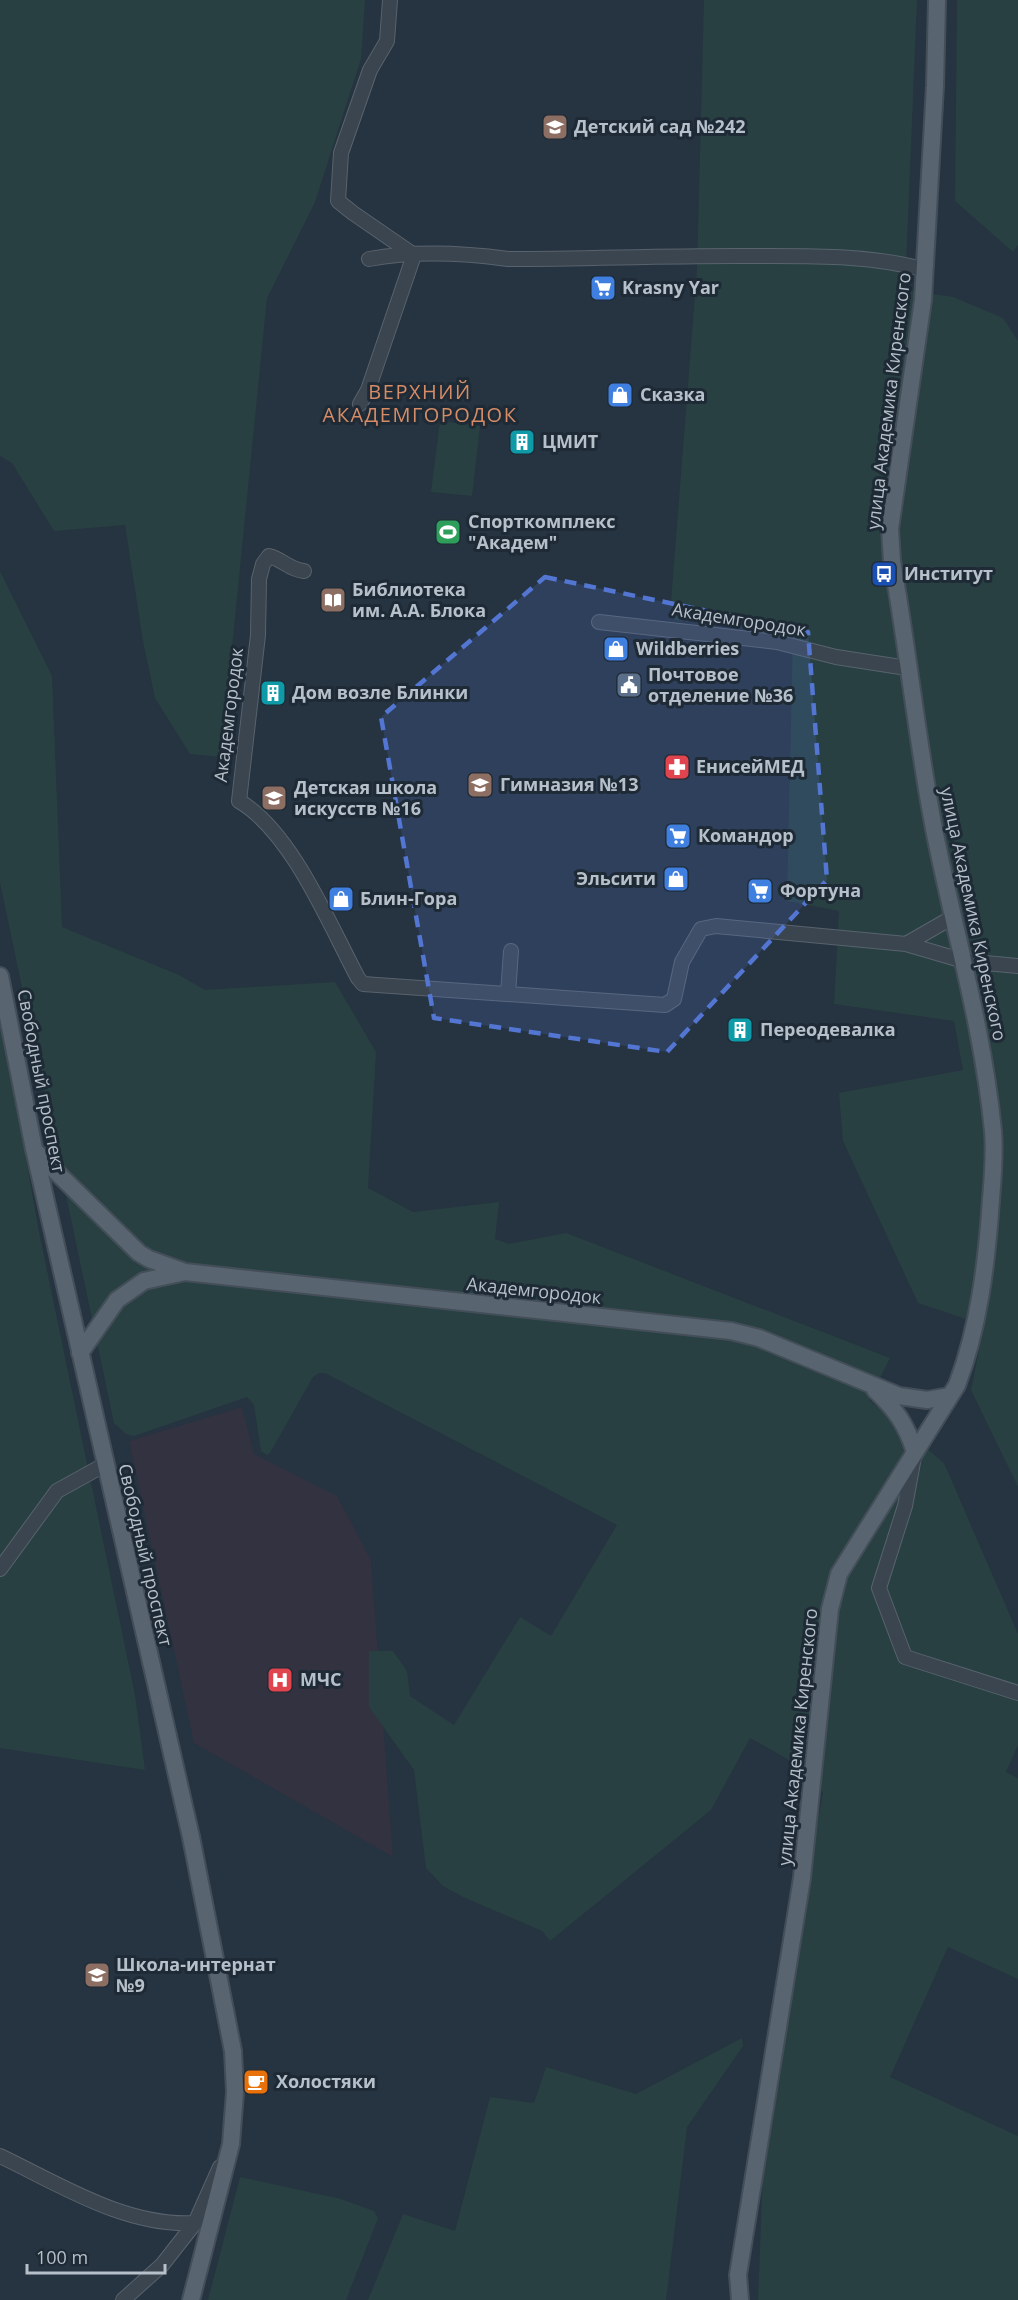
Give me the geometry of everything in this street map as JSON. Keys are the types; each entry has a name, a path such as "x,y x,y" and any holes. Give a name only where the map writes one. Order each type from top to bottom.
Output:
{"main road":[{"name":"улица Академика Киренского","path":"740,2300 738,2275 802,1878 830,1609 839,1574 957,1385 964,1367 984,1274 994,1163 990,1109 978,1030 932,818 907,668 892,561 890,529 926,270 937,0"},
{"name":"Свободный проспект","path":"0,976 34,1149 104,1465 191,1837 233,2051 236,2092 231,2144 191,2300"},
{"path":"34,1149 140,1252 149,1259 185,1272"},
{"name":"Академгородок","path":"185,1272 731,1332 759,1338 870,1385 910,1398 927,1400 950,1396"},
{"path":"80,1353 117,1300 144,1281 185,1272"},
{"path":"870,1385 893,1408 908,1429 915,1452"}],"street":[{"path":"390,0 387,41 370,70 341,153 338,201 414,255"},
{"path":"369,259 395,254 488,256 508,259 822,256 926,270"},
{"path":"360,404 368,390 414,255"},
{"name":"Академгородок","path":"304,571 296,570 275,557 269,556 260,571 258,635 239,801 253,809 290,851 363,984 665,1005 674,999 682,962 701,929 716,926 906,944 964,961 1018,966"},
{"name":"Академгородок","path":"599,622 777,642 836,657 907,668"},
{"path":"906,944 953,917"},
{"path":"508,994 511,951"},
{"path":"915,1452 905,1506 879,1588 905,1657 1018,1693"},
{"path":"0,1569 57,1491 104,1465"},
{"path":"123,2300 162,2265 195,2223 231,2144"},
{"path":"0,2156 111,2209 174,2224 195,2223"}],"highlighted area":[{"path":"545,577 808,632 827,880 667,1052 434,1018 381,717"}],"shaded area":[{"name":"МЧС","path":"242,1407 254,1454 337,1496 371,1560 393,1857 194,1743 129,1441"}],"green space":[{"path":"0,0 365,0 361,59 315,202 267,298 221,757 190,754 155,698 143,641 125,525 54,531 12,463 0,456"},
{"path":"704,0 917,0 905,290 953,297 1003,318 1018,341 1018,1487 971,1390 984,1325 918,1303 843,1141 839,1093 963,1070 954,1021 834,1004 839,911 787,901 793,633 675,620 671,602 697,269"},
{"path":"957,0 1018,0 1018,245 1013,252 955,201"},
{"path":"440,421 480,426 472,496 431,492"},
{"path":"0,571 52,676 62,927 179,975 205,990 335,982 376,1052 368,1188 413,1212 499,1202 495,1239 509,1244 566,1233 890,1358 869,1400 944,1463 1018,1634 1018,1745 1006,1772 1018,1778 1018,1979 948,1947 890,2077 1018,2136 1018,2300 758,2300 763,2171 798,1929 823,1793 807,1770 750,1738 711,1810 550,1941 542,1931 443,1886 426,1868 414,1770 369,1707 369,1651 393,1651 407,1671 410,1696 454,1725 520,1617 551,1636 617,1525 325,1373 319,1373 313,1377 267,1455 261,1451 254,1405 247,1397 134,1436 126,1434 114,1423 0,883"},
{"path":"0,1011 39,1232 135,1695 145,1770 0,1748"},
{"path":"742,2038 743,2046 687,2127 666,2300 368,2300 403,2214 455,2231 490,2097 534,2103 546,2067 636,2094"},
{"path":"240,2177 341,2199 374,2211 378,2218 346,2300 208,2300"}],"place":[{"name":"Детский сад №242","path":"555,127"},
{"name":"Krasny Yar","path":"603,288"},
{"name":"Сказка","path":"620,395"},
{"name":"ЦМИТ","path":"522,442"},
{"name":"Спорткомплекс \"Академ\"","path":"448,532"},
{"name":"Институт","path":"884,574"},
{"name":"Библиотека им. А.А. Блока","path":"333,600"},
{"name":"Wildberries","path":"616,649"},
{"name":"Почтовое отделение №36","path":"629,685"},
{"name":"Дом возле Блинки","path":"273,693"},
{"name":"ЕнисейМЕД","path":"677,767"},
{"name":"Гимназия №13","path":"480,785"},
{"name":"Детская школа искусств №16","path":"274,798"},
{"name":"Командор","path":"678,836"},
{"name":"Эльсити","path":"676,879"},
{"name":"Фортуна","path":"760,891"},
{"name":"Блин-Гора","path":"341,899"},
{"name":"Переодевалка","path":"740,1030"},
{"name":"МЧС","path":"280,1680"},
{"name":"Школа-интернат №9","path":"97,1975"},
{"name":"Холостяки","path":"256,2082"}],"district":[{"name":"ВЕРХНИЙ АКАДЕМГОРОДОК","path":"420,404"}]}
